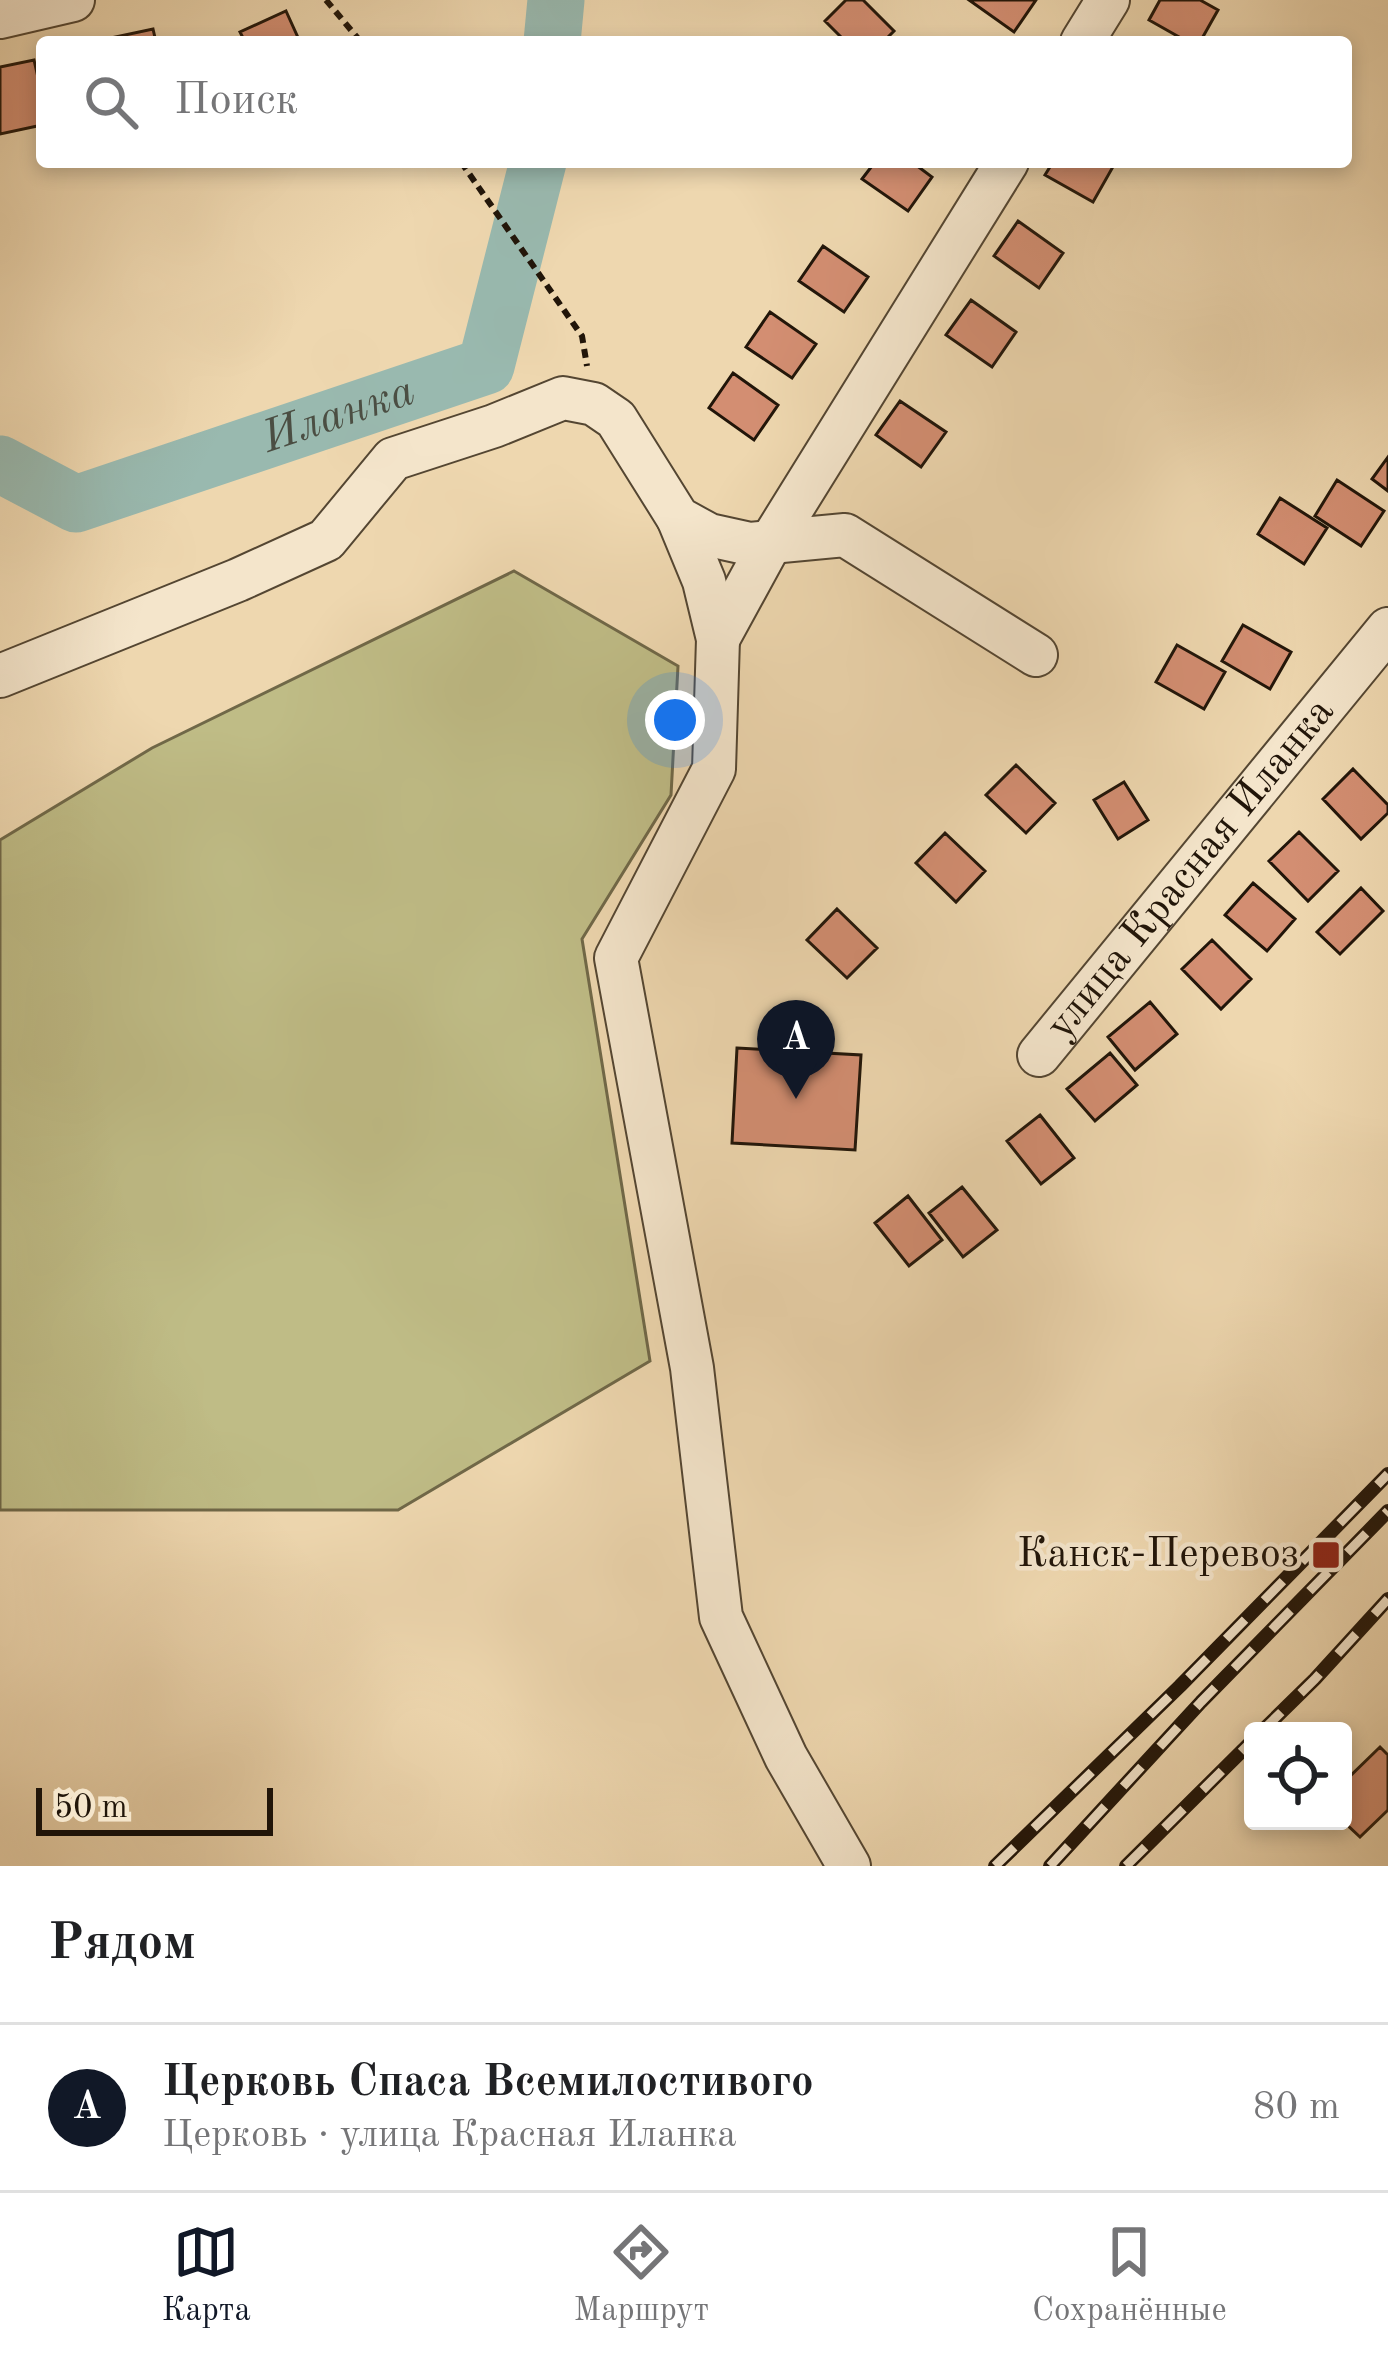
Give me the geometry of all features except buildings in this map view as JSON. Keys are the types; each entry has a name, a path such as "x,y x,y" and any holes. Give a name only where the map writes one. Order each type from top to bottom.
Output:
{"street":[{"path":"0,17 73,0"},
{"path":"1086,36 1108,0"},
{"path":"718,639 771,542 1003,168"},
{"path":"0,676 326,540 393,459 563,398 594,404 616,419 678,518 704,581 718,639 714,770 616,958 692,1368 721,1617 786,1757 849,1866"},
{"path":"678,518 709,536 750,544 845,536 1036,655"},
{"name":"улица Красная Иланка","path":"1039,1055 1388,629"}],"path":[{"path":"326,0 356,36"},
{"path":"466,168 581,336"}],"shaded area":[{"path":"514,571 678,666 671,795 582,939 650,1361 398,1510 0,1510 0,840 152,748"}],"waterway":[{"name":"Иланка","path":"553,36 556,0"},
{"name":"Иланка","path":"0,464 76,504 486,366 536,168"}],"railway":[{"path":"995,1866 1388,1474"},
{"path":"1050,1866 1201,1702 1388,1511"},
{"path":"1271,1722 1388,1599"},
{"path":"1126,1866 1244,1749"}],"place":[{"name":"Церковь Спаса Всемилостивого","path":"796,1099"},
{"name":"Канск-Перевоз","path":"1326,1555"}]}
